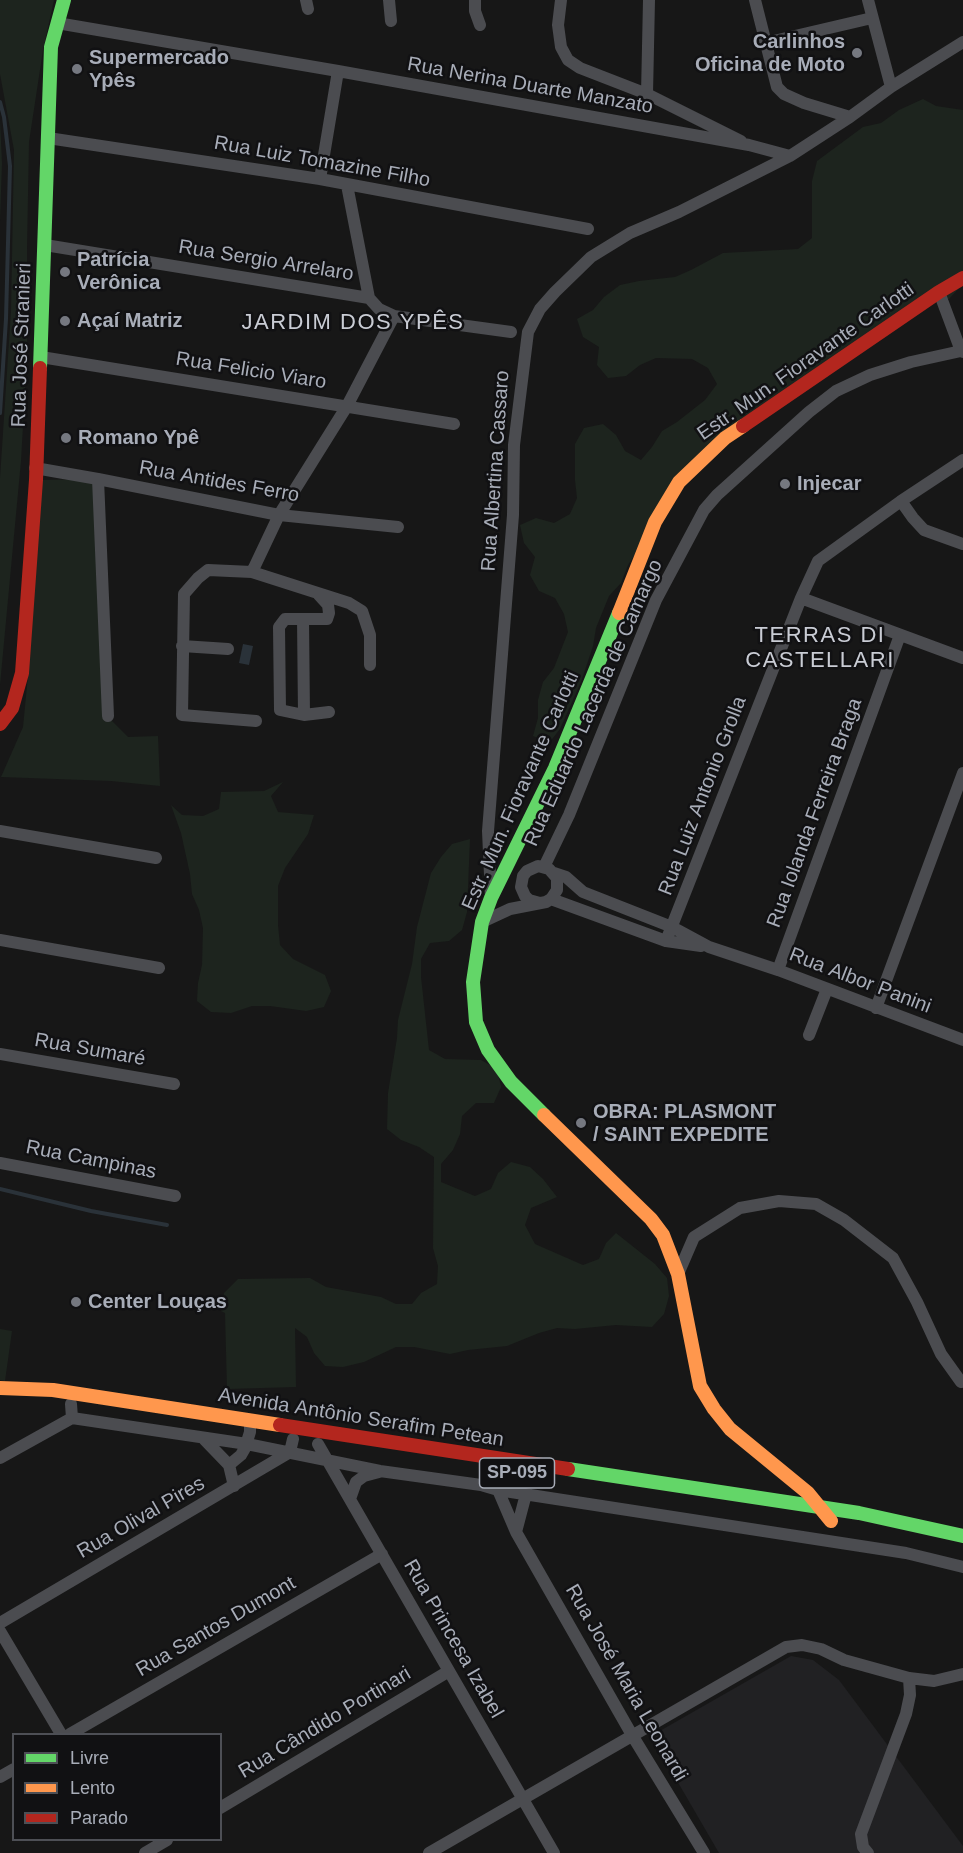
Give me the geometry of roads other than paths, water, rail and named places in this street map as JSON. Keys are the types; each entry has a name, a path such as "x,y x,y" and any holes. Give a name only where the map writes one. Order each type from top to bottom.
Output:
{"street":[{"name":"Rua José Stranieri","path":"0,724 12,708 22,673 36,480 51,47 64,0"},
{"path":"389,0 391,21"},
{"path":"474,0 480,25"},
{"path":"561,0 558,25 561,47 568,60 580,68 647,94 748,146"},
{"path":"647,94 649,0"},
{"path":"755,0 777,87 784,94 804,103 850,117"},
{"path":"868,0 891,87"},
{"path":"765,43 872,18"},
{"name":"Rua Nerina Duarte Manzato","path":"57,23 338,71 748,146 790,156"},
{"path":"790,156 891,87 963,42"},
{"path":"320,179 338,71"},
{"name":"Rua Luiz Tomazine Filho","path":"48,138 320,179 588,229"},
{"name":"Rua Albertina Cassaro","path":"491,898 488,831 513,515 514,445 528,332 540,309 591,257 630,233 679,212 790,156"},
{"path":"347,185 369,298"},
{"name":"Rua Sergio Arrelaro","path":"45,245 369,298 379,309 394,316 511,332"},
{"name":"Estr. Mun. Fioravante Carlotti","path":"831,1521 808,1493 730,1429 714,1409 700,1386 678,1275 663,1235 651,1219 511,1082 488,1050 476,1022 473,982 482,921 491,898 555,768 655,522 679,482 725,438 963,278"},
{"path":"939,292 962,351"},
{"path":"252,572 279,515 347,406 394,316"},
{"name":"Rua Eduardo Lacerda de Camargo","path":"543,869 569,815 656,600 704,510 717,495 809,412 836,391 880,372 911,362 962,351"},
{"name":"Rua Felicio Viaro","path":"41,357 454,424"},
{"name":"Rua Luiz Antonio Grolla","path":"666,941 809,578 819,561 901,501 963,460"},
{"name":"Rua Antides Ferro","path":"35,468 279,515 398,527"},
{"path":"98,479 108,716"},
{"path":"901,501 924,530 963,544"},
{"path":"256,721 182,715 184,594 190,585 208,570 252,572 349,603 362,611 370,635 370,665"},
{"path":"317,593 327,605 329,613 327,619 285,620 279,627 280,710 304,715 329,712"},
{"path":"801,598 963,658"},
{"path":"303,619 304,715"},
{"name":"Rua Iolanda Ferreira Braga","path":"778,970 900,635"},
{"path":"182,646 228,649"},
{"path":"876,1008 963,774"},
{"path":"0,831 156,858"},
{"path":"509,861 566,877 583,892 672,927 709,947"},
{"path":"543,869 523,876 521,886 530,900 545,901 666,941 709,947"},
{"path":"482,921 510,909 545,901 558,890 557,878 543,869"},
{"path":"0,940 159,968"},
{"name":"Rua Albor Panini","path":"709,947 778,970 963,1040"},
{"path":"809,1035 827,989"},
{"name":"Rua Sumaré","path":"0,1054 174,1084"},
{"name":"Rua Campinas","path":"0,1163 175,1196"},
{"path":"678,1275 694,1238 740,1208 779,1201 816,1204 843,1220 893,1258 941,1354 961,1382"},
{"name":"Avenida Antônio Serafim Petean","path":"0,1389 72,1392 249,1432 328,1461 380,1472 481,1485 498,1490 906,1553 963,1567"},
{"name":"Avenida Antônio Serafim Petean","path":"31,1403 203,1438 249,1432"},
{"path":"0,1458 71,1411"},
{"name":"Avenida Antônio Serafim Petean","path":"71,1411 790,1503 903,1522 963,1536"},
{"path":"229,1465 241,1455 249,1432"},
{"path":"203,1438 229,1465 234,1486"},
{"name":"Avenida Antônio Serafim Petean","path":"292,1446 318,1444 880,1528 963,1546"},
{"name":"Rua Princesa Izabel","path":"318,1444 554,1853"},
{"name":"Rua Olival Pires","path":"0,1623 234,1486 292,1446"},
{"path":"350,1499 356,1482 364,1476 380,1472"},
{"path":"789,1477 795,1494 790,1503"},
{"name":"Rua José Maria Leonardi","path":"498,1490 516,1532 632,1735 704,1853"},
{"path":"516,1532 526,1494"},
{"name":"Rua Santos Dumont","path":"72,1733 382,1554"},
{"path":"0,1631 61,1733"},
{"path":"429,1853 786,1647 802,1645 821,1649 843,1660 909,1678 934,1681 963,1674"},
{"name":"Rua Cândido Portinari","path":"222,1807 449,1671"},
{"path":"868,1853 863,1847 861,1834 906,1714 910,1695 909,1678"},
{"path":"145,1853 165,1841"}],"waterway":[{"path":"0,102 10,166 6,319 0,413"},
{"path":"0,1189 91,1211 167,1225"}],"place":[{"name":"Carlinhos Oficina de Moto","path":"857,53"},
{"name":"Supermercado Ypês","path":"77,69"},
{"name":"Patrícia Verônica","path":"65,272"},
{"name":"Açaí Matriz","path":"65,321"},
{"name":"Romano Ypê","path":"66,438"},
{"name":"Injecar","path":"785,484"},
{"name":"OBRA: PLASMONT / SAINT EXPEDITE","path":"581,1123"},
{"name":"Center Louças","path":"76,1302"}],"district":[{"name":"JARDIM DOS YPÊS","path":"353,323"},
{"name":"TERRAS DI CASTELLARI","path":"820,648"}]}
